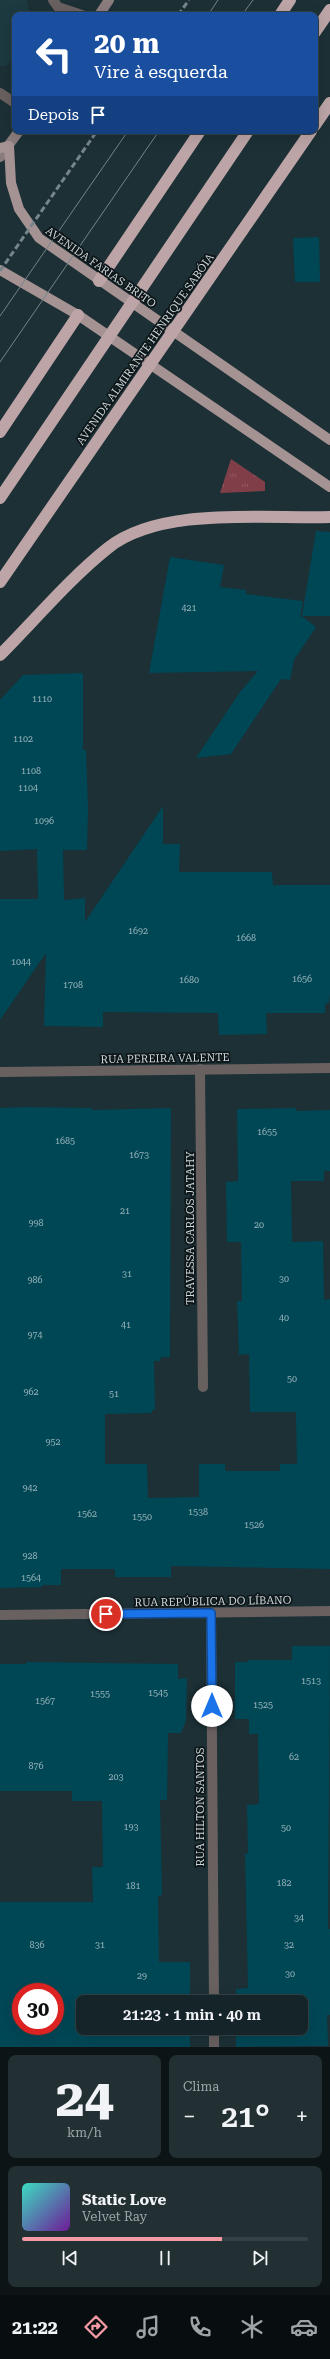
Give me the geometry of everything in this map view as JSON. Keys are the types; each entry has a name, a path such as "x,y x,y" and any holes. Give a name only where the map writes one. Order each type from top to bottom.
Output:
{"highway":[{"path":"282,12 290,0"},
{"path":"318,28 330,10"},
{"path":"318,121 330,103"},
{"path":"99,281 198,134"},
{"path":"0,498 246,134"},
{"name":"AVENIDA ALMIRANTE HENRIQUE SABÓIA","path":"0,582 309,134"},
{"path":"0,432 78,315"},
{"path":"0,656 108,547 137,532 159,524 188,519 330,517"}],"main road":[{"path":"101,12 109,0"},
{"path":"0,157 4,147 16,134"},
{"name":"AVENIDA FARIAS BRITO","path":"4,147 11,183 19,209 39,238 330,440"},
{"path":"0,270 78,315 330,488"}],"street":[{"path":"53,0 58,7 73,12"},
{"path":"0,93 12,101"},
{"name":"RUA PEREIRA VALENTE","path":"0,1072 330,1068"},
{"name":"TRAVESSA CARLOS JATAHY","path":"200,1069 203,1387"},
{"name":"RUA REPÚBLICA DO LÍBANO","path":"0,1615 330,1611"},
{"name":"RUA HILTON SANTOS","path":"211,1613 214,1995"},
{"path":"214,2035 214,2047"}],"shaded area":[{"path":"0,0 27,0 29,12 12,12 12,57 6,66 0,66"}],"green space":[{"path":"231,459 265,482 265,491 220,493"}],"building":[{"path":"319,237 320,282 295,282 293,238"},
{"path":"316,531 330,532 330,616 302,616"},
{"path":"170,557 224,565 220,587 246,590 246,594 303,601 300,618 302,616 316,627 294,660 290,680 281,679 231,754 196,758 240,692 258,671 149,673"},
{"path":"83,673 83,750 86,750 88,808 87,850 63,850 64,900 85,898 85,922 163,806 163,844 180,844 179,872 272,872 273,885 330,885 330,993 329,1003 325,1004 325,1013 266,1013 267,1034 219,1035 218,1013 103,1012 103,1027 44,1026 46,953 0,1020 0,899 38,899 37,849 0,851 0,700 23,675"},
{"path":"0,1108 92,1108 92,1110 171,1108 170,1357 161,1357 160,1361 154,1361 155,1410 152,1410 152,1413 105,1414 105,1464 147,1464 148,1498 199,1497 199,1464 225,1464 225,1471 280,1471 280,1464 297,1464 296,1412 250,1412 249,1354 239,1355 237,1301 242,1301 241,1242 227,1242 226,1182 238,1181 237,1109 296,1108 296,1111 330,1110 330,1171 324,1171 324,1181 291,1181 292,1242 323,1241 324,1300 330,1299 330,1569 171,1566 171,1577 115,1577 115,1569 61,1569 61,1585 0,1588"},
{"path":"292,1646 330,1646 328,1929 330,1929 330,2015 327,2015 328,2046 236,2047 236,2035 308,2035 308,1995 236,1995 236,1989 248,1988 245,1853 248,1854 247,1805 259,1804 258,1734 249,1734 249,1719 235,1719 235,1662 248,1662 248,1660 292,1660"},
{"path":"26,1662 178,1664 178,1679 187,1678 186,1720 181,1733 168,1733 167,1800 160,1800 162,1895 158,1896 159,1962 190,1962 190,1995 76,1995 76,2035 190,2035 190,2047 0,2047 0,1902 93,1902 92,1867 103,1867 102,1801 72,1801 72,1791 0,1791 0,1664 26,1664"}],"tram line":[{"path":"210,12 218,0"},
{"path":"244,12 253,0"},
{"path":"0,316 126,134"},
{"path":"0,362 157,134"}],"railway":[{"path":"180,12 189,0"},
{"path":"0,271 95,134"}],"route":[{"path":"106,1614 211,1613 212,1706"}]}
